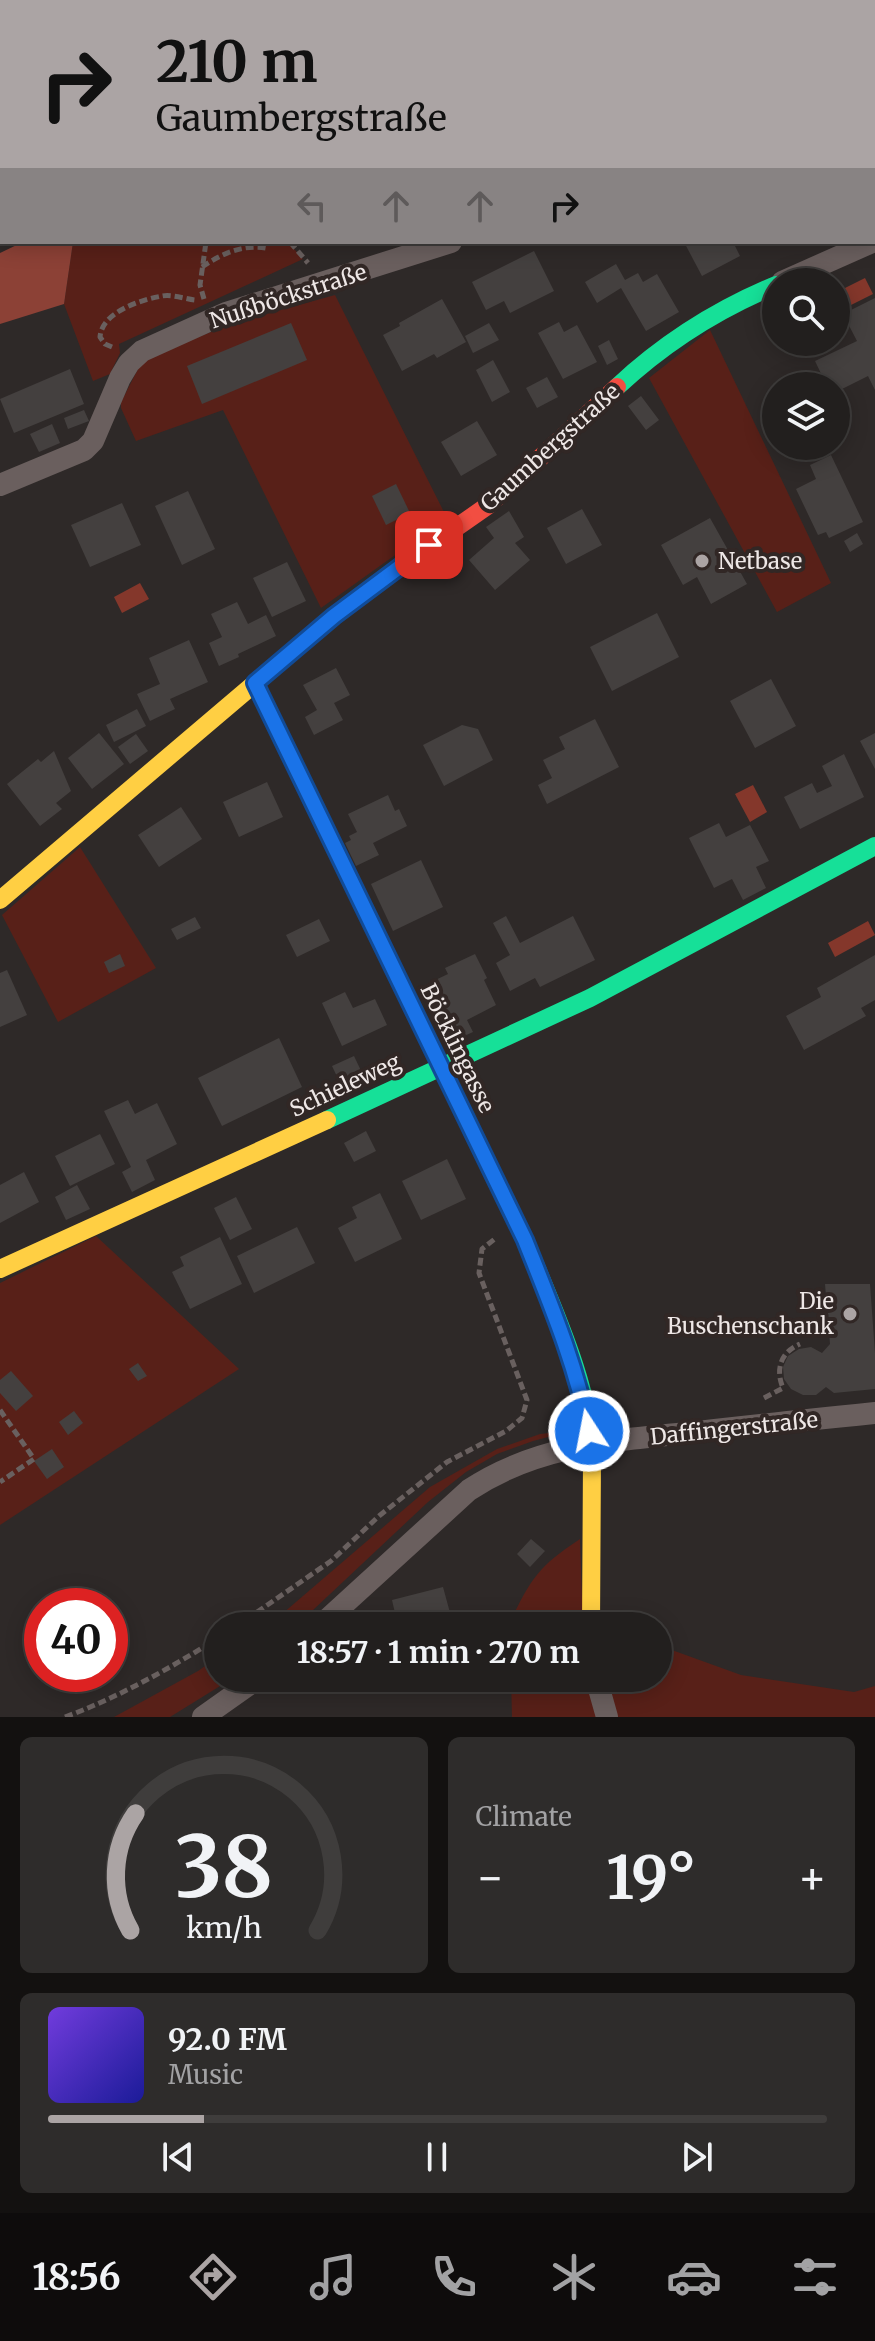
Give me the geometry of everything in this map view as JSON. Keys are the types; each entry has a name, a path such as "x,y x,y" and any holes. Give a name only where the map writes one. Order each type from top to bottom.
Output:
{"street":[{"name":"Nußböckstraße","path":"0,485 84,450 93,441 120,378 129,363 142,351 226,313 445,244"},
{"path":"813,268 867,244"},
{"name":"Gaumbergstraße","path":"0,900 345,607 490,504 622,382 679,337 739,300 762,291"},
{"name":"Böcklingasse","path":"255,683 519,1228 561,1328 592,1443 591,1612"},
{"name":"Schieleweg","path":"0,1269 590,998 875,846"},
{"name":"Daffingerstraße","path":"335,1612 451,1505 491,1475 537,1456 592,1443 875,1413"},
{"path":"203,1717 238,1692"},
{"path":"600,1692 607,1717"}],"path":[{"path":"119,347 105,344 100,337 102,326 110,316 163,296 205,301 200,285 206,244"},
{"path":"292,244 308,263"},
{"path":"202,267 239,249 251,246 266,248"},
{"path":"257,1612 331,1561 379,1516 447,1462 506,1431 522,1418 527,1400 479,1273 482,1249 494,1239 519,1228"},
{"path":"760,1400 783,1388 780,1380 781,1361 792,1347 800,1344"},
{"path":"0,1410 34,1459 0,1482"},
{"path":"65,1717 100,1704 204,1647"}],"shaded area":[{"path":"19,244 73,244 64,304 0,324 0,253"},
{"path":"73,244 290,244 303,259 119,344 120,353 110,374 93,381 64,304"},
{"path":"865,278 873,294 850,306 850,286"},
{"path":"335,295 447,518 321,608 223,410 136,441 121,402 138,369 147,360 231,324"},
{"path":"710,330 762,439 762,460 772,460 831,583 777,612 649,378"},
{"path":"140,583 149,599 122,613 114,597"},
{"path":"753,785 767,812 750,822 735,794"},
{"path":"80,847 156,968 58,1022 2,915"},
{"path":"868,921 875,935 835,957 828,943"},
{"path":"96,1236 239,1369 0,1525 0,1283"},
{"path":"575,1430 497,1454 466,1472 428,1502 311,1612 284,1612 430,1487 497,1449 540,1434"},
{"path":"580,1539 583,1612 515,1612 538,1574"},
{"path":"672,1650 741,1675 854,1692 875,1686 875,1717 618,1717 610,1692 672,1692"},
{"path":"204,1667 204,1692 210,1692 170,1717 114,1717"},
{"path":"511,1692 589,1692 597,1717 512,1717"}],"building":[{"path":"685,244 734,244 740,256 702,276"},
{"path":"534,251 554,291 510,313 504,301 486,310 472,282"},
{"path":"616,264 625,280 638,273 643,282 657,274 679,312 646,331 621,288 597,303 585,282"},
{"path":"875,298 875,390 868,376 850,385 850,372 820,372 815,361 826,356 850,356 850,344 857,341 850,328 850,310"},
{"path":"442,299 466,342 437,358 434,354 402,371 383,335"},
{"path":"559,322 564,332 577,325 597,362 563,379 538,333"},
{"path":"291,323 307,360 202,404 187,366"},
{"path":"489,323 499,340 473,353 465,336"},
{"path":"609,340 618,359 607,365 598,346"},
{"path":"493,360 510,392 492,402 476,370"},
{"path":"70,369 84,404 14,433 0,399"},
{"path":"547,377 558,397 537,408 526,388"},
{"path":"641,396 659,420 646,430 628,406"},
{"path":"84,410 89,421 68,429 64,418"},
{"path":"477,421 497,455 461,476 441,442"},
{"path":"52,424 60,443 39,452 30,434"},
{"path":"820,460 833,460 863,522 829,538 826,532 818,535 796,489 816,479 810,465"},
{"path":"396,484 410,513 386,525 372,496"},
{"path":"188,491 215,549 182,565 155,506"},
{"path":"122,503 141,545 90,567 71,525"},
{"path":"582,509 602,545 566,564 547,528"},
{"path":"509,511 524,537 515,543 530,560 495,590 469,560 494,538 486,527"},
{"name":"Netbase","path":"710,518 747,584 711,604 697,577 683,585 661,545"},
{"path":"857,533 863,544 850,552 844,541"},
{"path":"287,562 306,601 272,617 253,578"},
{"path":"237,602 248,624 266,615 276,636 219,666 209,643 222,637 211,614"},
{"path":"657,613 679,657 612,691 590,647"},
{"path":"189,640 208,682 170,699 175,709 150,721 137,694 160,684 149,658"},
{"path":"336,668 350,695 334,703 343,720 314,735 305,717 317,710 303,685"},
{"path":"771,679 796,726 755,748 730,701"},
{"path":"137,709 146,726 114,742 106,725"},
{"path":"595,719 619,767 547,804 538,785 552,778 543,760 565,749 559,737"},
{"path":"462,725 478,729 493,760 444,786 423,745"},
{"path":"99,733 124,764 92,789 68,758"},
{"path":"875,733 875,769 860,741"},
{"path":"136,734 148,751 130,764 118,747"},
{"path":"54,751 71,791 56,803 62,809 40,826 7,784 38,759 41,762"},
{"path":"844,754 864,797 800,829 784,797 812,783 817,793 832,786 822,766"},
{"path":"267,782 283,817 239,837 223,802"},
{"path":"388,795 407,826 373,843 379,855 356,866 345,843 351,840 349,836 357,832 348,814"},
{"path":"181,807 202,839 159,867 138,835"},
{"path":"719,823 726,837 750,825 769,861 756,867 766,888 743,900 732,879 714,888 689,838"},
{"path":"421,860 443,907 393,931 371,884"},
{"path":"506,916 520,943 573,916 595,960 540,987 535,978 510,991 496,963 510,955 493,923"},
{"path":"195,917 201,928 177,940 171,929"},
{"path":"319,919 330,941 297,957 286,935"},
{"path":"120,954 125,966 109,973 104,962"},
{"path":"475,954 496,1005 467,1020 473,1032 453,1041 425,985 448,974 445,968"},
{"path":"875,955 875,1000 861,1008 866,1016 804,1050 786,1016 821,997 817,988"},
{"path":"7,970 27,1015 0,1027 0,973"},
{"path":"345,992 353,1008 375,999 387,1025 342,1046 322,1003"},
{"path":"279,1038 302,1087 222,1126 198,1078"},
{"path":"354,1056 364,1077 342,1087 332,1066"},
{"path":"128,1100 135,1114 157,1103 177,1144 146,1160 155,1180 132,1192 122,1172 131,1167 104,1111"},
{"path":"366,1131 376,1151 354,1162 344,1143"},
{"path":"100,1134 115,1164 70,1186 55,1156"},
{"path":"447,1159 466,1199 421,1220 402,1181"},
{"path":"24,1172 39,1202 0,1223 0,1185"},
{"path":"77,1185 90,1209 66,1220 55,1197"},
{"path":"380,1193 402,1239 355,1262 338,1228 357,1218 352,1207"},
{"path":"236,1197 252,1229 230,1240 214,1208"},
{"path":"297,1227 315,1263 254,1293 237,1256"},
{"path":"220,1237 242,1284 190,1309 172,1272 184,1266 180,1257"},
{"name":"Die Buschenschank","path":"825,1284 870,1284 875,1389 834,1393 826,1387 816,1395 803,1395 791,1389 784,1379 783,1367 788,1356 799,1349 811,1347 822,1353 830,1344"},
{"path":"138,1363 147,1376 138,1381 129,1369"},
{"path":"11,1371 33,1396 16,1411 0,1393 0,1380"},
{"path":"74,1411 83,1423 68,1435 59,1422"},
{"path":"52,1449 64,1467 47,1479 34,1461"},
{"path":"531,1539 545,1551 530,1567 517,1554"},
{"path":"443,1587 450,1612 395,1612 392,1600"}],"traffic: fast":[{"path":"617,387 653,356 692,329 762,292"},
{"path":"255,683 525,1240 578,1376 590,1431 592,1458"},
{"path":"327,1120 590,998 875,846"}],"traffic: slow":[{"path":"0,900 334,616 394,571"},
{"path":"0,1269 327,1120"},
{"path":"591,1612 592,1458"}],"traffic: jam":[{"path":"394,571 490,504 617,387"}],"place":[{"name":"Netbase","path":"702,561"},
{"name":"Die Buschenschank","path":"850,1314"}],"route":[{"path":"429,545 334,616 255,683 525,1240 579,1381 589,1431"}]}
